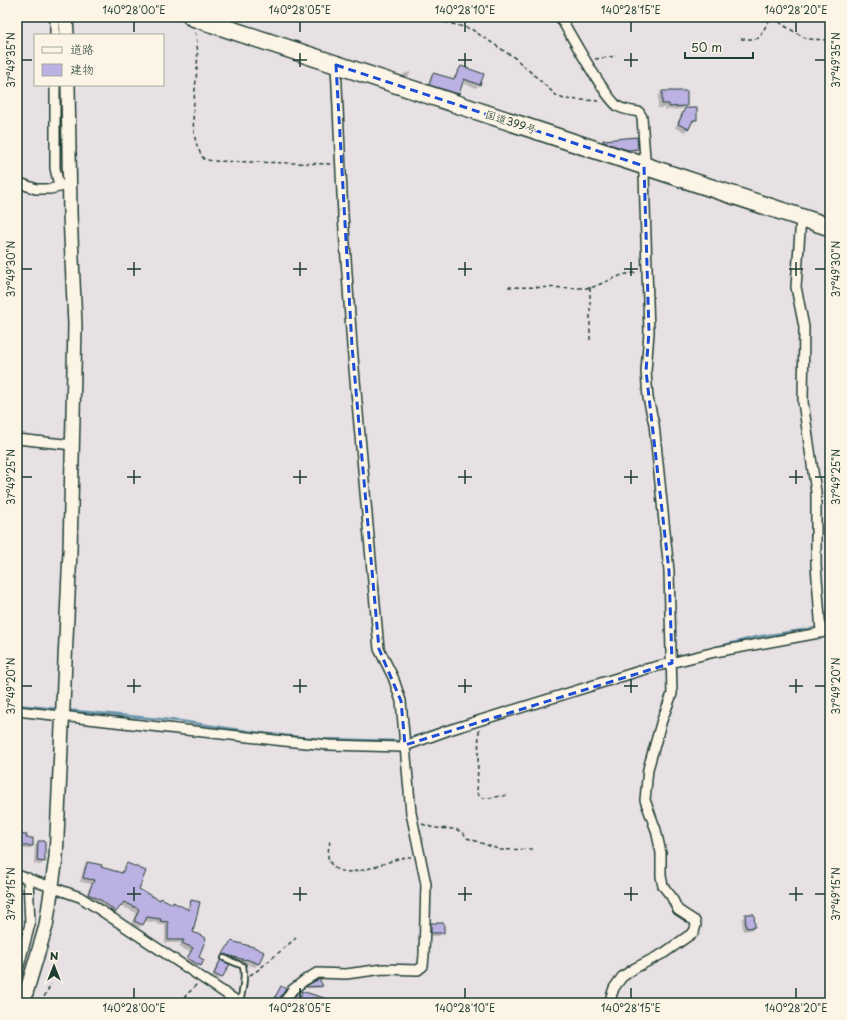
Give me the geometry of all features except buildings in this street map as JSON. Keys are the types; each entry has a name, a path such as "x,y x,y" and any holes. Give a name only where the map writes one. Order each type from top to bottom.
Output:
{"highway":[{"name":"国道399号","path":"193,23 336,65 830,227"}],"street":[{"path":"55,34 55,21 60,17"},
{"path":"66,17 67,34"},
{"path":"560,17 612,102 618,106 640,112 642,117 645,158 644,174 648,270 649,338 646,371 648,398 654,424 669,570 672,659 672,694 662,720 648,770 645,800 656,830 661,853 661,876 663,886 671,896 678,910 695,921 696,926 694,932 664,953 635,968 622,977 614,988 609,1003"},
{"path":"284,1003 292,990 317,973 346,974 383,969 418,970 423,966 424,955 426,884 410,813 405,741 400,702 393,677 379,649 352,346 340,164 336,65"},
{"path":"55,86 54,168 64,186"},
{"path":"23,1003 46,926 56,858 70,551 75,325 64,186 68,86"},
{"path":"17,182 36,189 50,189 64,186"},
{"path":"17,711 33,714 62,715 229,735 329,745 402,747 405,741 474,722 672,659 714,652 823,629 816,564 816,492 803,402 804,327 796,287 800,218"},
{"path":"17,439 73,445"},
{"path":"17,875 80,897 240,1003"},
{"path":"17,973 30,924 28,878"}],"lane":[{"path":"224,958 243,966 244,979 240,1003"}],"path":[{"path":"432,17 434,19 471,30 516,58 557,96 564,100 612,102"},
{"path":"741,39 759,38 771,17"},
{"path":"774,17 783,25 807,39 830,40"},
{"path":"193,23 198,43 194,114 195,138 197,150 204,159 212,161 340,164"},
{"path":"591,54 595,59 616,56"},
{"path":"508,287 590,287 622,275 648,270"},
{"path":"590,287 590,343"},
{"path":"474,722 479,729 477,793 481,798 508,796"},
{"path":"413,821 434,828 455,829 462,832 467,838 501,850 533,849"},
{"path":"330,841 328,855 330,862 333,867 341,870 362,870 378,867 401,858 420,855"},
{"path":"244,979 258,970 296,938"},
{"path":"179,1003 202,978"},
{"path":"41,1003 51,984"}],"highlighted area":[{"path":"336,65 644,166 649,332 646,371 669,571 672,663 405,745 401,701 379,649 352,346"}],"waterway":[{"path":"713,648 756,637 830,626"},
{"path":"674,657 702,651"},
{"path":"17,705 59,709"},
{"path":"66,710 180,721 260,733 320,739 400,741 445,727"}]}
